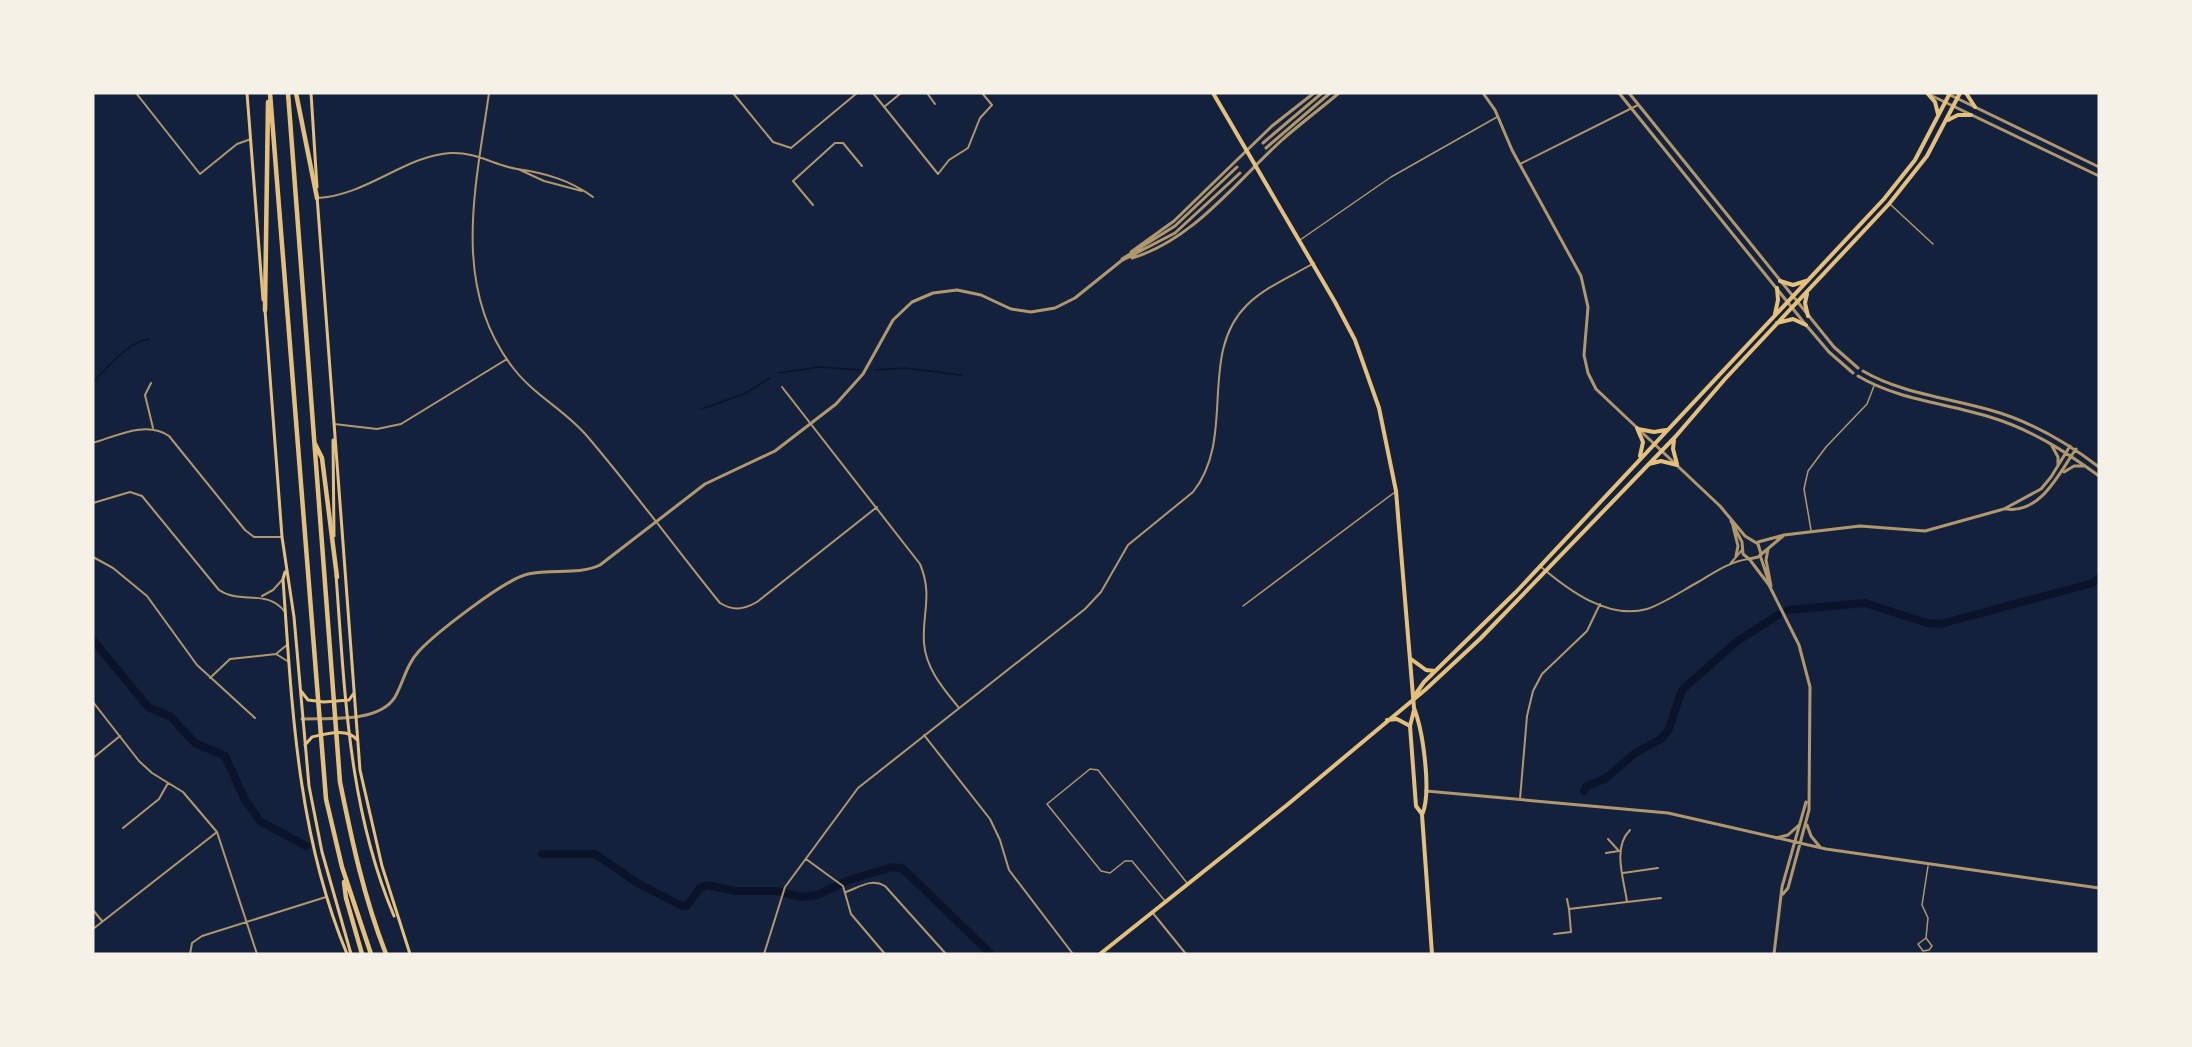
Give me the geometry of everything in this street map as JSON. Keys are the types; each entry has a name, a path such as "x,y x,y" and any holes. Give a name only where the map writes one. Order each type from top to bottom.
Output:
{"highway":[{"path":"265,310 269,93"},
{"path":"269,93 326,799 342,867 371,954"},
{"path":"288,93 340,782 355,857 369,910 386,954"},
{"path":"296,93 317,198"},
{"path":"314,442 322,458 337,577"},
{"path":"342,867 346,898 362,954"}],"main road":[{"path":"247,93 260,284 265,310 282,537 285,570 294,617 304,748 320,846 351,954"},
{"path":"310,93 360,770 372,828 400,931"},
{"path":"1213,93 1314,263 1355,340 1386,437 1396,491 1414,708 1420,723 1427,805 1422,815"},
{"path":"1413,698 1436,671 1540,566 1884,199 1915,160 1949,93"},
{"path":"1100,954 1287,805 1473,646 1676,436 1777,323 1889,204 1920,166 1960,93"},
{"path":"1966,93 1975,107"},
{"path":"1927,94 1936,106 1938,118"},
{"path":"1946,122 1957,115 1971,115"},
{"path":"1780,281 1793,285 1807,281"},
{"path":"1774,317 1778,302 1777,288"},
{"path":"1808,290 1805,300 1808,316"},
{"path":"1777,323 1793,319 1806,325"},
{"path":"334,424 332,480 337,577 356,789 371,858 410,954"},
{"path":"1637,428 1654,432 1668,429"},
{"path":"1637,428 1643,442 1638,461"},
{"path":"1646,465 1661,461 1677,465 1673,446 1676,436"},
{"path":"285,570 283,579 285,612 299,776 310,838 326,897 347,954"},
{"path":"1410,658 1426,670 1436,671"},
{"path":"300,689 308,700 324,702 352,698 355,690"},
{"path":"1414,708 1410,726 1416,806 1422,815 1432,954"},
{"path":"1387,720 1397,719 1410,726"},
{"path":"304,748 312,737 345,733 354,735 359,744"},
{"path":"1415,781 1426,791"}],"street":[{"path":"136,93 200,174 237,144 250,139"},
{"path":"489,93 471,232 474,276 485,316 507,359 530,386 586,435 720,603 730,608 741,609 757,602 877,507"},
{"path":"733,93 773,142 781,147 792,148 857,93"},
{"path":"873,93 938,174 949,160 963,153 970,146 980,118 992,105 982,93"},
{"path":"884,106 901,93"},
{"path":"927,93 935,104"},
{"path":"302,719 377,712 388,705 396,695 408,664 419,651 502,585 532,573 571,573 593,568 614,556 705,484 775,451 811,424 853,387 872,360 893,320 919,299 941,291 957,290 981,295 1011,309 1047,310 1075,298 1131,252 1174,221 1314,93"},
{"path":"1263,143 1322,93"},
{"path":"1266,148 1330,93"},
{"path":"1121,261 1152,252 1176,238 1281,141 1339,93"},
{"path":"1483,93 1498,117 1520,164 1581,276 1588,307 1585,356 1593,383 1606,400 1760,546 1760,555 1771,588 1799,645 1808,674 1811,698 1806,823 1788,888 1783,894"},
{"path":"1619,93 1806,325 1829,352 1853,373"},
{"path":"1629,93 1808,316 1834,347 1858,368"},
{"path":"1949,93 2099,167"},
{"path":"1927,94 2099,176"},
{"path":"1520,164 1638,105"},
{"path":"813,205 793,181 835,143 843,143 862,166"},
{"path":"317,198 350,193 381,177 442,154 480,156 575,184 593,197"},
{"path":"1131,252 1175,226 1237,167"},
{"path":"518,169 522,173 560,186 585,191"},
{"path":"1121,261 1175,233 1240,173"},
{"path":"560,186 561,180"},
{"path":"765,954 785,887 858,788 1091,603 1101,592 1128,545 1193,492 1201,482 1214,452 1222,357 1229,332 1241,312 1255,298 1314,263"},
{"path":"334,424 382,429 401,424 507,359"},
{"path":"1863,371 1878,380 2021,421 2070,446 2099,467"},
{"path":"1858,376 1874,385 2018,427 2071,456 2099,476"},
{"path":"1874,385 1878,380"},
{"path":"151,383 145,395 153,428"},
{"path":"782,387 916,557 923,572 928,599 924,633 926,657 934,675 959,708"},
{"path":"1958,409 1960,402"},
{"path":"93,443 153,428 169,436 250,535 282,537"},
{"path":"2051,444 2058,457 2057,467"},
{"path":"1730,564 1748,542 1811,531 1877,525 1925,531 2004,509 2036,493 2070,446"},
{"path":"2004,509 2013,510 2033,502 2044,494 2076,450"},
{"path":"2060,475 2074,466 2085,466"},
{"path":"93,503 130,492 142,496 219,590 233,597 262,596 275,601 285,612"},
{"path":"1729,516 1743,548 1743,554 1750,559 1774,595"},
{"path":"1733,524 1738,546 1736,556"},
{"path":"1540,566 1569,590 1600,604 1628,611 1650,608 1730,564 1760,555 1784,535"},
{"path":"1769,547 1766,560 1771,588"},
{"path":"93,557 113,568 147,596 210,678 255,718"},
{"path":"262,596 273,590 283,579"},
{"path":"1520,799 1527,716 1533,691 1542,674 1574,646 1587,631 1600,604"},
{"path":"210,678 230,659 276,654 288,644"},
{"path":"276,654 289,663"},
{"path":"93,702 146,767 188,796 218,832 257,954"},
{"path":"924,735 990,819 1000,840 1009,870 1073,954"},
{"path":"93,758 120,736"},
{"path":"123,828 159,799 168,783"},
{"path":"1426,791 1668,813 1822,849 2099,888"},
{"path":"1774,954 1775,929 1783,894 1782,887 1807,800"},
{"path":"1806,823 1810,836 1822,849"},
{"path":"1774,838 1788,835 1800,824"},
{"path":"1627,902 1619,851 1622,838 1630,830"},
{"path":"93,929 218,832"},
{"path":"1608,840 1619,851"},
{"path":"1606,853 1619,851"},
{"path":"806,859 843,886 851,914 885,954"},
{"path":"1623,873 1658,868"},
{"path":"846,892 867,883 877,882 885,886 946,954"},
{"path":"190,954 192,944 198,938 326,897"},
{"path":"1569,909 1661,898"},
{"path":"1554,934 1571,932 1567,899"},
{"path":"93,910 102,921"},
{"path":"1152,912 1186,954"}],"lane":[{"path":"1299,240 1391,177 1498,117"},
{"path":"1884,199 1933,244"},
{"path":"1811,531 1804,489 1808,471 1826,447 1867,404 1874,385"},
{"path":"1243,606 1396,491"},
{"path":"1166,901 1132,861 1125,861 1110,873 1101,871 1047,804 1094,768 1098,770 1188,884"},
{"path":"1926,938 1918,944 1921,950 1925,951 1932,946 1926,938 1928,918 1922,904 1928,864"}],"waterway":[{"path":"93,382 126,350 149,339"},
{"path":"778,373 820,367 860,370"},
{"path":"874,370 905,368 962,375"},
{"path":"702,409 746,393 770,378"},
{"path":"1788,610 1865,603 1927,623 1940,624 2093,583 2099,578"},
{"path":"1584,791 1586,787 1606,778 1635,753 1661,739 1668,731 1682,690 1736,642 1778,615"},
{"path":"93,640 148,707 171,717 195,743 225,756 245,800 260,821 306,846"},
{"path":"542,854 595,854 639,884 680,905 687,906 700,888 707,885 735,891 777,891 801,897 817,895 849,880 892,867 902,868 991,954"}]}
